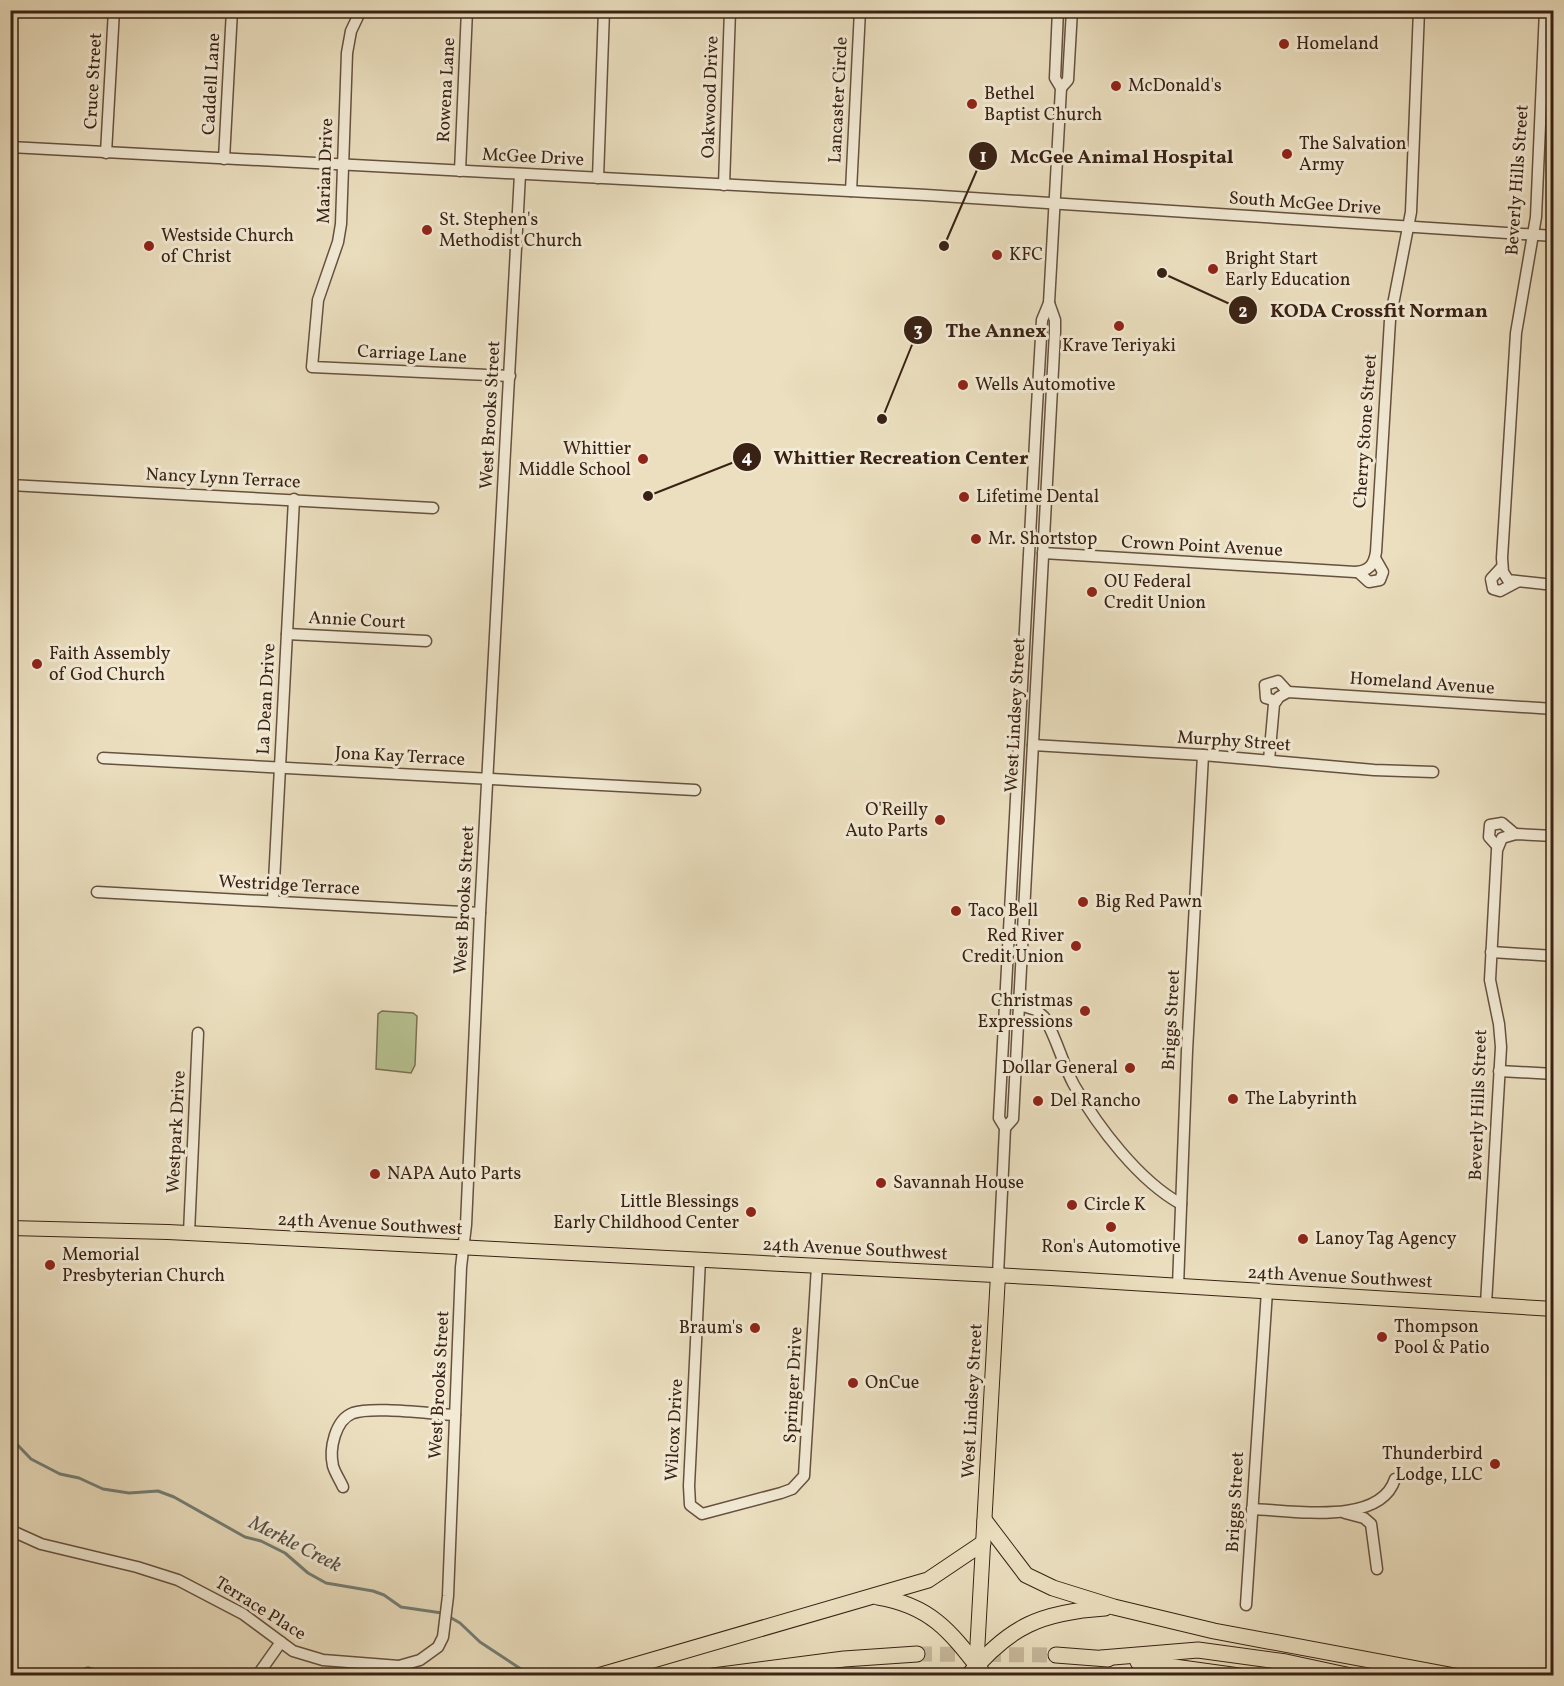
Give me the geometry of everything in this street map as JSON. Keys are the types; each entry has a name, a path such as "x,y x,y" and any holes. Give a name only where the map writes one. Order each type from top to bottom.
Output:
{"highway":[{"path":"985,1521 1026,1575 1053,1588 1114,1607 1214,1631 1455,1676"},
{"path":"598,1676 938,1575 959,1557 983,1543"},
{"path":"872,1596 899,1600 923,1611 948,1629 977,1673 1010,1635 1037,1619 1073,1610 1114,1607"},
{"path":"1101,1658 1198,1650 1286,1662 1351,1676"},
{"path":"713,1676 844,1659 917,1654"},
{"path":"1056,1655 1101,1658 1239,1676"}],"main road":[{"name":"24th Avenue Southwest","path":"10,1228 189,1233 700,1259 1554,1309"},
{"name":"West Lindsey Street","path":"977,1673 998,1275"}],"street":[{"name":"Cruce Street","path":"106,153 114,10"},
{"name":"Caddell Lane","path":"224,159 232,10"},
{"name":"Marian Drive","path":"312,367 318,300 340,234 349,40 362,10"},
{"name":"Rowena Lane","path":"460,171 467,10"},
{"path":"598,178 604,10"},
{"name":"Oakwood Drive","path":"724,185 730,10"},
{"name":"Lancaster Circle","path":"851,191 860,10"},
{"name":"West Lindsey Street","path":"998,1275 1005,1128 999,1118 1019,736 1042,320 1049,303 1061,88 1055,78 1058,10"},
{"name":"West Lindsey Street","path":"1061,88 1068,80 1072,10"},
{"name":"Cherry Stone Street","path":"1373,562 1390,320 1410,212 1419,10"},
{"name":"Beverly Hills Street","path":"1517,582 1500,591 1493,589 1491,579 1504,572 1516,333 1533,234 1545,10"},
{"name":"McGee Drive","path":"10,147 851,191 1055,204"},
{"name":"West Brooks Street","path":"446,1627 480,913 520,174"},
{"name":"South McGee Drive","path":"1055,204 1554,236"},
{"name":"West Lindsey Street","path":"1005,1128 1013,1119 1048,474 1055,320 1049,303"},
{"name":"Carriage Lane","path":"312,367 510,376"},
{"path":"1035,438 1049,438"},
{"path":"1033,473 1048,474"},
{"name":"Nancy Lynn Terrace","path":"10,485 433,508"},
{"name":"La Dean Drive","path":"273,901 294,499"},
{"name":"Crown Point Avenue","path":"1043,553 1358,572 1373,562 1383,572 1380,580 1369,582 1358,572"},
{"path":"1504,572 1517,582 1554,585"},
{"name":"Annie Court","path":"287,634 426,641"},
{"name":"Homeland Avenue","path":"1269,760 1276,701 1266,698 1265,685 1278,681 1288,692 1554,709"},
{"path":"1276,701 1288,692"},
{"name":"Murphy Street","path":"1019,736 1033,741 1374,770 1433,772"},
{"name":"Briggs Street","path":"1178,1286 1203,755"},
{"name":"Jona Kay Terrace","path":"104,758 695,790"},
{"path":"1017,775 1031,776"},
{"name":"Beverly Hills Street","path":"1486,1304 1501,1036 1490,980 1500,842 1489,837 1490,825 1503,823 1515,834"},
{"path":"1500,842 1515,834 1554,836"},
{"name":"Westridge Terrace","path":"97,892 480,913"},
{"path":"1491,952 1554,956"},
{"path":"1005,1001 1036,1010 1044,1017 1074,1084 1104,1130 1150,1183 1181,1204"},
{"name":"Westpark Drive","path":"189,1233 198,1033"},
{"path":"1003,1042 1017,1043"},
{"path":"1499,1071 1554,1074"},
{"name":"Wilcox Drive","path":"700,1259 688,1486 690,1505 697,1512 708,1514 781,1493"},
{"name":"Springer Drive","path":"781,1493 800,1482 806,1471 817,1266"},
{"name":"Briggs Street","path":"1246,1605 1267,1291"},
{"path":"343,1487 333,1465 333,1453 337,1427 347,1416 364,1411 455,1415"},
{"path":"1345,1513 1383,1497 1395,1479"},
{"path":"1252,1509 1345,1513 1364,1518 1371,1524 1377,1569"},
{"name":"Terrace Place","path":"10,1530 53,1548 137,1567 178,1580 243,1614 302,1655 323,1660 399,1666 414,1664 428,1656 441,1642 446,1627"},
{"path":"257,1676 281,1642"}],"green space":[{"path":"382,1011 413,1013 417,1016 415,1065 411,1073 376,1069 378,1014"}],"waterway":[{"name":"Merkle Creek","path":"10,1437 31,1459 60,1474 79,1478 103,1489 129,1493 158,1491 174,1497 245,1537 261,1541 285,1553 308,1573 326,1583 373,1591 384,1595 401,1607 442,1613"},
{"name":"Merkle Creek","path":"448,1616 460,1623 480,1642 530,1675"}],"tunnel":[{"path":"917,1654 1056,1655"}],"place":[{"name":"Homeland","path":"1284,44"},
{"name":"McDonald's","path":"1116,86"},
{"name":"Bethel Baptist Church","path":"972,104"},
{"name":"The Salvation Army","path":"1287,154"},
{"name":"St. Stephen's Methodist Church","path":"427,230"},
{"name":"Westside Church of Christ","path":"149,246"},
{"name":"McGee Animal Hospital","path":"944,246"},
{"name":"KFC","path":"997,255"},
{"name":"Bright Start Early Education","path":"1213,269"},
{"name":"KODA Crossfit Norman","path":"1162,273"},
{"name":"Krave Teriyaki","path":"1119,326"},
{"name":"Wells Automotive","path":"963,385"},
{"name":"The Annex","path":"882,419"},
{"name":"Whittier Middle School","path":"643,459"},
{"name":"Whittier Recreation Center","path":"648,496"},
{"name":"Lifetime Dental","path":"964,497"},
{"name":"Mr. Shortstop","path":"976,539"},
{"name":"OU Federal Credit Union","path":"1092,592"},
{"name":"Faith Assembly of God Church","path":"37,664"},
{"name":"O'Reilly Auto Parts","path":"940,820"},
{"name":"Big Red Pawn","path":"1083,902"},
{"name":"Taco Bell","path":"956,911"},
{"name":"Red River Credit Union","path":"1076,946"},
{"name":"Christmas Expressions","path":"1085,1011"},
{"name":"Dollar General","path":"1130,1068"},
{"name":"The Labyrinth","path":"1233,1099"},
{"name":"Del Rancho","path":"1038,1101"},
{"name":"NAPA Auto Parts","path":"375,1174"},
{"name":"Savannah House","path":"881,1183"},
{"name":"Circle K","path":"1072,1205"},
{"name":"Little Blessings Early Childhood Center","path":"751,1212"},
{"name":"Ron's Automotive","path":"1111,1227"},
{"name":"Lanoy Tag Agency","path":"1303,1239"},
{"name":"Memorial Presbyterian Church","path":"50,1265"},
{"name":"Braum's","path":"755,1328"},
{"name":"Thompson Pool & Patio","path":"1382,1337"},
{"name":"OnCue","path":"853,1383"},
{"name":"Thunderbird Lodge, LLC","path":"1495,1464"}]}
